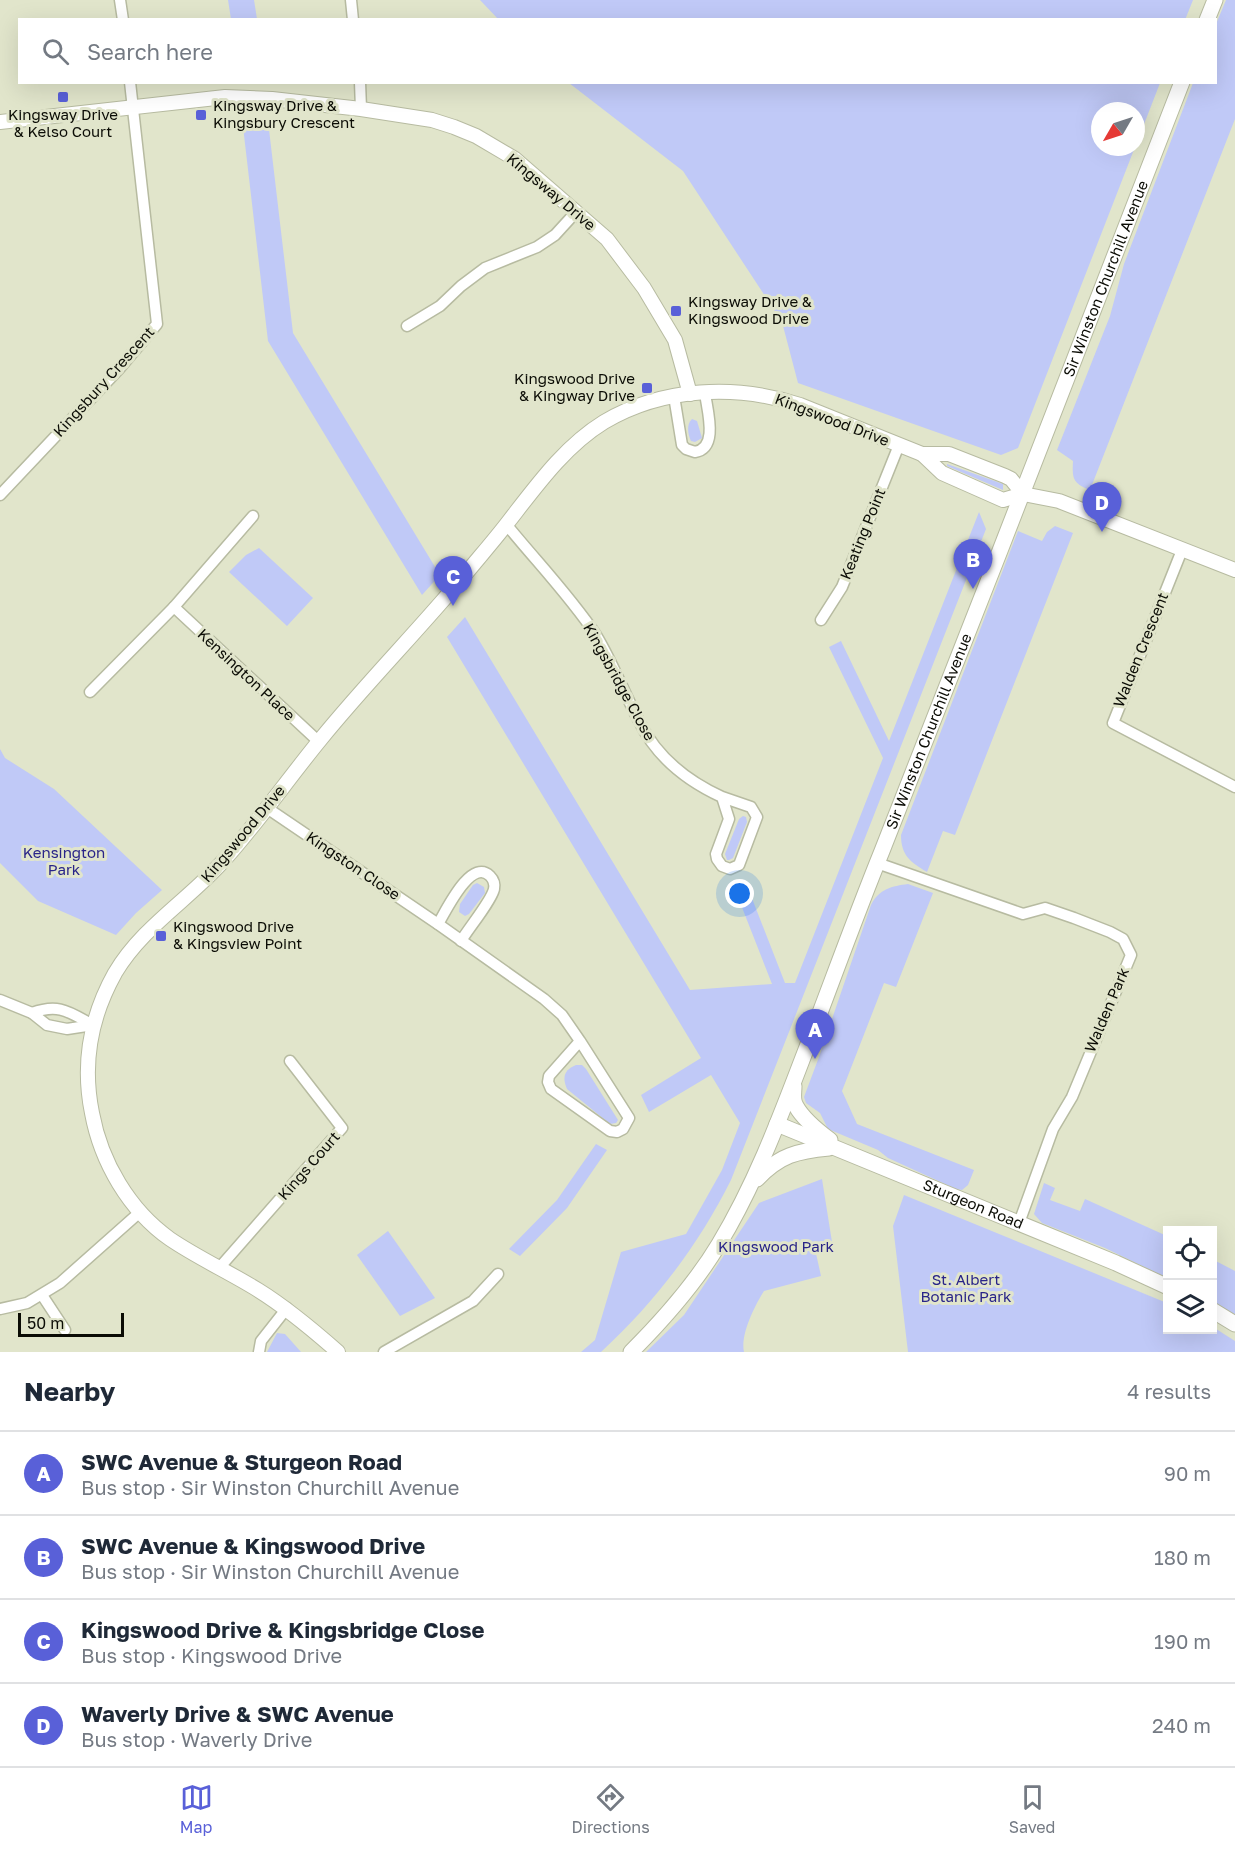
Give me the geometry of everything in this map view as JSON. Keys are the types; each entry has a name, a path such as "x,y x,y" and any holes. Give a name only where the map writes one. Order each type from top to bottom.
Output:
{"main road":[{"path":"1208,18 1215,0"},
{"name":"Sir Winston Churchill Avenue","path":"631,1352 660,1322 701,1271 718,1246 751,1185 795,1079 1181,84"},
{"path":"795,1079 793,1097 795,1105 816,1130 850,1154"},
{"name":"Sturgeon Road","path":"777,1124 1116,1263 1163,1285"},
{"path":"751,1185 779,1159 808,1150 832,1148"},
{"path":"1217,1313 1235,1324"}],"street":[{"path":"120,0 123,18"},
{"path":"351,0 353,18"},
{"name":"Kingsbury Crescent","path":"0,495 119,369 156,324 129,84"},
{"path":"360,84 361,109"},
{"name":"Kingsway Drive","path":"0,122 225,97 272,99 432,120 476,136 515,159 614,247 664,319 679,350 690,394"},
{"path":"407,326 440,306 485,268 537,247 555,235 576,212"},
{"name":"Kingswood Drive","path":"338,1352 287,1308 167,1237 140,1212 118,1182 96,1131 89,1096 88,1060 93,1025 103,998 132,949 145,933 211,874 267,808 318,741 442,602 555,464 584,436 601,424 630,410 674,396 724,390 747,392 780,398 922,454 949,454 1011,479 1023,494 1003,500 942,473 922,454"},
{"path":"674,396 682,445 695,452 704,449 709,441 705,393"},
{"name":"Keating Point","path":"822,620 842,587 899,445"},
{"path":"1023,494 1059,501 1235,570"},
{"path":"90,692 174,607 253,516"},
{"name":"Kingsbridge Close","path":"506,524 596,635 617,672 639,723 668,761 699,786 751,807 757,817 742,861 735,868 730,869 722,866 717,859 717,850 729,819 722,797"},
{"name":"Walden Crescent","path":"1182,550 1113,723 1235,787"},
{"name":"Kensington Place","path":"174,607 318,741"},
{"name":"Kingston Close","path":"267,808 438,924 544,999 562,1015 580,1041 629,1118 623,1129 617,1132 610,1131 551,1089 548,1082 549,1076 580,1041"},
{"name":"Walden Park","path":"877,863 1023,914 1045,908 1074,918 1123,939 1131,955 1072,1097 1053,1129 1018,1223"},
{"path":"438,924 469,875 478,872 488,874 494,882 493,892 461,941"},
{"path":"0,1000 32,1013 46,1025 67,1029 93,1025"},
{"path":"32,1013 47,1008 68,1011 93,1025"},
{"name":"Kings Court","path":"220,1267 342,1128 290,1061"},
{"path":"0,1309 27,1303 60,1283 140,1212"},
{"path":"384,1352 473,1301 498,1274"},
{"path":"42,1295 64,1330"},
{"path":"259,1352 261,1341 287,1308"}],"green space":[{"path":"228,0 254,0 257,18 231,18"},
{"path":"480,0 1193,0 1186,18 497,18"},
{"path":"1226,0 1235,0 1235,119 1090,490 1075,480 1073,461 1057,450 1110,316 1124,264 1193,84 1217,84 1217,22"},
{"path":"570,84 1160,84 1145,122 1145,102 1091,102 1091,156 1132,156 1018,448 1001,455 798,383 782,322 683,171"},
{"path":"242,118 268,121 293,333 440,575 422,595 268,341"},
{"path":"692,419 697,421 702,438 695,442 691,441 688,433"},
{"path":"947,464 1003,484 1003,490 947,466"},
{"path":"979,512 986,529 731,1180 690,1250 657,1293 601,1352 581,1352 595,1340 621,1252 686,1234 722,1170 740,1123 711,1075 649,1112 641,1095 701,1058 447,637 465,617 690,990 772,984 734,887 746,883 785,983 795,983 883,758 829,647 841,641 889,741"},
{"path":"1055,526 1073,533 955,835 943,831 927,872 916,865 905,853 901,835 1018,531 1042,541 1047,532"},
{"path":"259,548 313,598 287,626 229,572 246,555"},
{"name":"Kensington Park","path":"0,749 5,758 54,789 162,890 116,935 38,901 0,863"},
{"path":"746,817 747,822 733,858 727,860 725,854 739,819"},
{"path":"477,883 484,887 485,893 465,916 459,912 460,904 473,885"},
{"path":"908,884 933,893 896,987 884,983 842,1091 857,1124 974,1170 968,1185 962,1190 828,1129 820,1113 806,1103 804,1097 871,905 886,889"},
{"path":"576,1065 582,1065 586,1069 618,1120 616,1123 610,1124 567,1089 565,1074"},
{"path":"596,1144 607,1150 567,1208 520,1256 509,1249 557,1200"},
{"name":"Kingswood Park","path":"822,1179 832,1242 815,1249 821,1276 764,1291 746,1329 744,1352 646,1352 684,1315 759,1203"},
{"path":"1044,1183 1055,1188 1050,1200 1080,1211 1085,1199 1163,1234 1163,1276 1105,1248 1042,1223 1034,1214"},
{"name":"St. Albert Botanic Park","path":"904,1195 1163,1301 1163,1334 1217,1334 1217,1330 1235,1341 1235,1352 908,1352 893,1226"},
{"path":"388,1231 435,1298 400,1316 357,1255"},
{"path":"1217,1262 1235,1271 1235,1315 1217,1304"},
{"path":"277,1333 285,1334 301,1352 267,1352"}],"place":[{"name":"Kingsway Drive & Kelso Court","path":"63,97"},
{"name":"Kingsway Drive & Kingsbury Crescent","path":"201,115"},
{"name":"Kingsway Drive & Kingswood Drive","path":"676,311"},
{"name":"Kingswood Drive & Kingway Drive","path":"647,388"},
{"name":"Waverly Drive & SWC Avenue","path":"1102,532"},
{"name":"SWC Avenue & Kingswood Drive","path":"973,589"},
{"name":"Kingswood Drive & Kingsbridge Close","path":"453,606"},
{"name":"Kingswood Drive & Kingsview Point","path":"161,936"},
{"name":"SWC Avenue & Sturgeon Road","path":"815,1059"}]}
